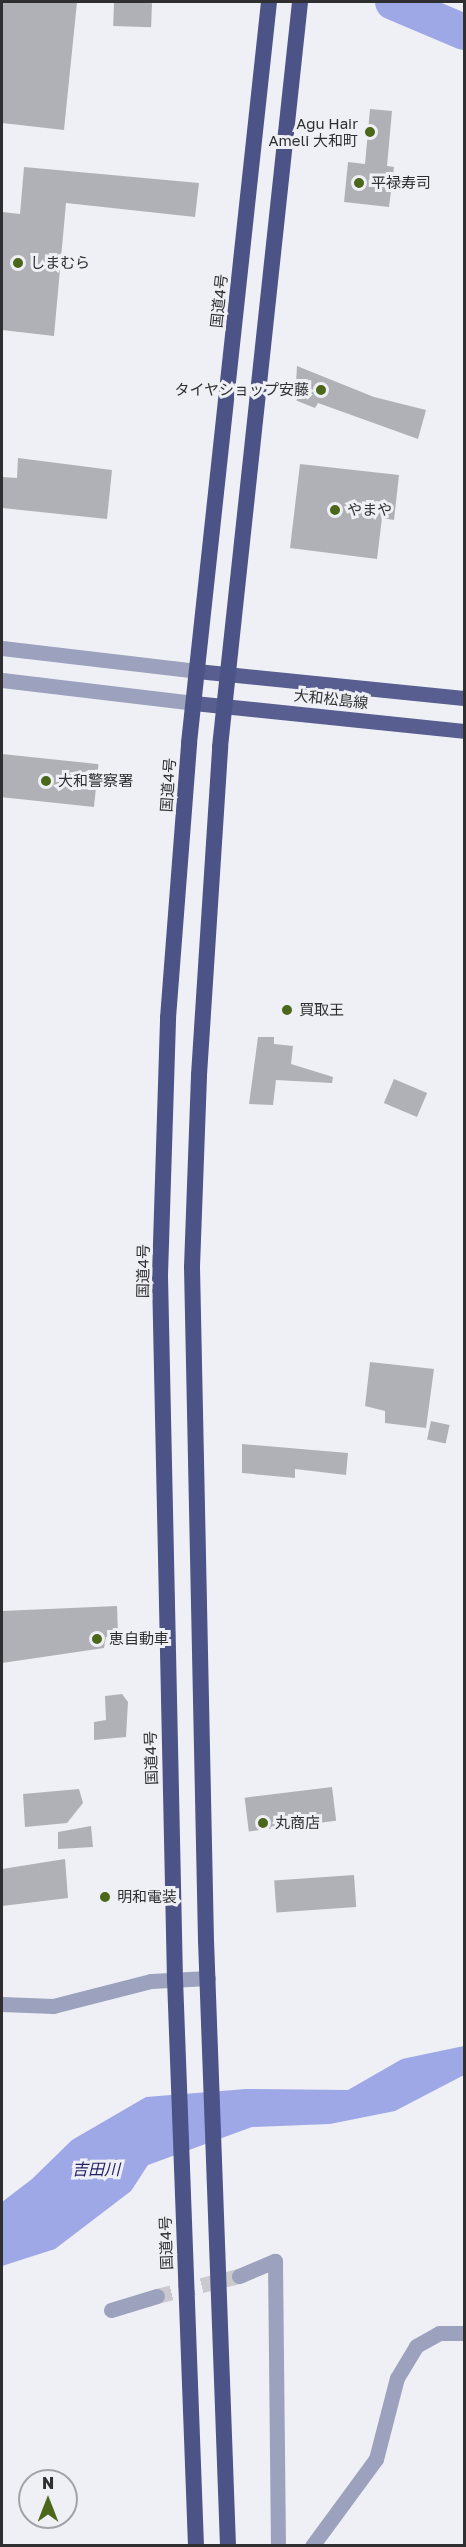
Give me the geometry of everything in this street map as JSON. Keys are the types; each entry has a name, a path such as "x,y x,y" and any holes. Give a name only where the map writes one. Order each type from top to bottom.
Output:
{"highway":[{"name":"国道4号","path":"196,2546 175,1980 160,1275 168,1018 194,703 269,4"},
{"path":"228,2546 208,1978 192,1267 199,1075 225,706 300,7"}],"main road":[{"name":"大和松島線","path":"197,671 465,698"},
{"name":"大和松島線","path":"194,703 465,731"}],"street":[{"path":"2,648 197,671"},
{"path":"2,680 194,703"},
{"path":"2,2004 53,2006 151,1981 208,1978"},
{"path":"239,2276 275,2261 278,2546"},
{"path":"111,2310 157,2296"},
{"path":"312,2546 376,2459 397,2378 416,2346 439,2333 465,2333"}],"water":[{"name":"吉田川","path":"464,2046 464,2075 395,2111 330,2124 252,2127 148,2165 131,2191 55,2249 2,2266 2,2202 32,2179 72,2140 146,2097 246,2089 348,2090 402,2059"}],"building":[{"path":"2,2 77,2 64,130 2,123"},
{"path":"114,2 152,3 151,27 113,26"},
{"path":"370,109 392,111 387,166 394,167 389,207 344,202 348,162 365,164"},
{"path":"24,167 199,183 195,217 66,203 54,336 2,330 2,212 20,214"},
{"path":"297,366 374,397 426,410 418,439 318,403 315,408 295,400"},
{"path":"18,458 112,470 107,519 2,508 2,477 17,478"},
{"path":"300,464 399,475 394,520 382,518 377,559 290,548"},
{"path":"2,754 98,764 94,807 2,797"},
{"path":"258,1037 274,1037 274,1044 293,1046 291,1064 333,1077 332,1083 276,1080 273,1105 249,1104"},
{"path":"394,1079 427,1093 417,1117 384,1103"},
{"path":"370,1362 434,1369 426,1428 385,1423 385,1411 365,1406"},
{"path":"431,1421 450,1425 446,1444 427,1440"},
{"path":"242,1444 348,1453 346,1475 295,1469 295,1478 242,1473"},
{"path":"117,1606 118,1634 106,1637 104,1648 2,1663 2,1611"},
{"path":"122,1694 128,1702 126,1737 94,1740 94,1722 106,1720 105,1696"},
{"path":"332,1787 336,1821 249,1831 245,1798"},
{"path":"79,1789 83,1803 67,1823 25,1827 23,1794"},
{"path":"91,1826 93,1847 58,1849 58,1832"},
{"path":"65,1859 68,1898 2,1906 2,1869"},
{"path":"354,1875 356,1907 276,1913 274,1881"}],"waterway":[{"path":"393,2 464,32"}],"tunnel":[{"path":"157,2296 239,2276"}],"place":[{"name":"Agu Hair Ameli 大和町","path":"370,132"},
{"name":"平禄寿司","path":"359,183"},
{"name":"しまむら","path":"18,263"},
{"name":"タイヤショップ安藤","path":"321,390"},
{"name":"やまや","path":"335,510"},
{"name":"大和警察署","path":"46,781"},
{"name":"買取王","path":"287,1010"},
{"name":"恵自動車","path":"97,1639"},
{"name":"丸商店","path":"263,1823"},
{"name":"明和電装","path":"105,1897"}]}
